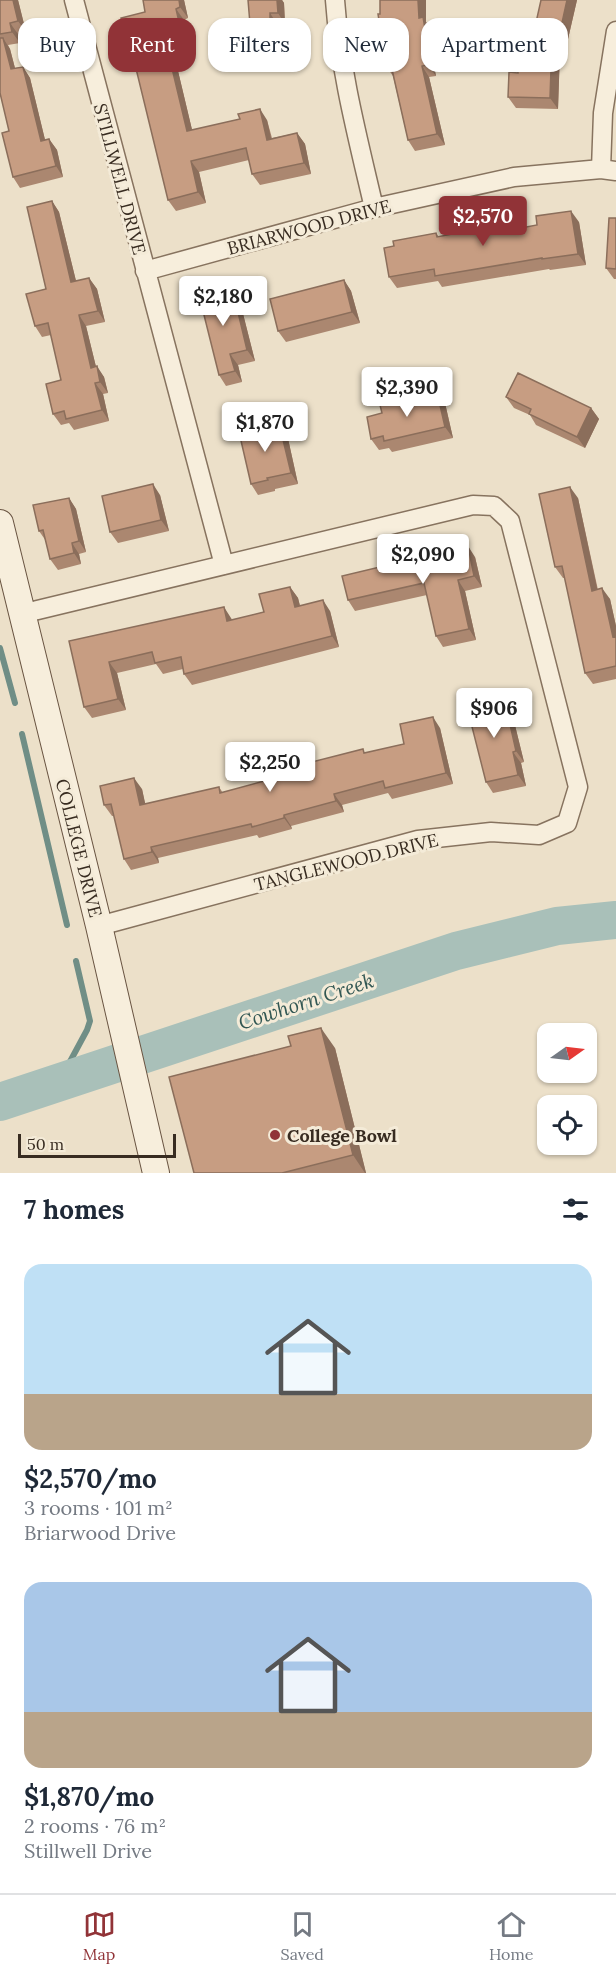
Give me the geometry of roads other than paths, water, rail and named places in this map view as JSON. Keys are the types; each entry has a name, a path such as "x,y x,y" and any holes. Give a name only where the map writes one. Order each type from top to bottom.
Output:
{"street":[{"name":"STILLWELL DRIVE","path":"74,0 144,271 224,565"},
{"path":"335,0 337,33 350,107 374,208"},
{"path":"608,170 603,113 616,31"},
{"name":"BRIARWOOD DRIVE","path":"144,271 374,208 514,177 608,170"},
{"name":"TANGLEWOOD DRIVE","path":"21,614 473,505 494,506 510,521 578,787 567,823 539,835 491,832 418,840 99,926"},
{"name":"COLLEGE DRIVE","path":"0,523 99,926 156,1173"}],"waterway":[{"path":"0,648 15,703"},
{"path":"22,734 67,925"},
{"name":"Cowhorn Creek","path":"0,1102 456,951 557,926 616,920"},
{"path":"59,1082 90,1021 76,961"}],"place":[{"name":"College Bowl","path":"275,1135"}]}
